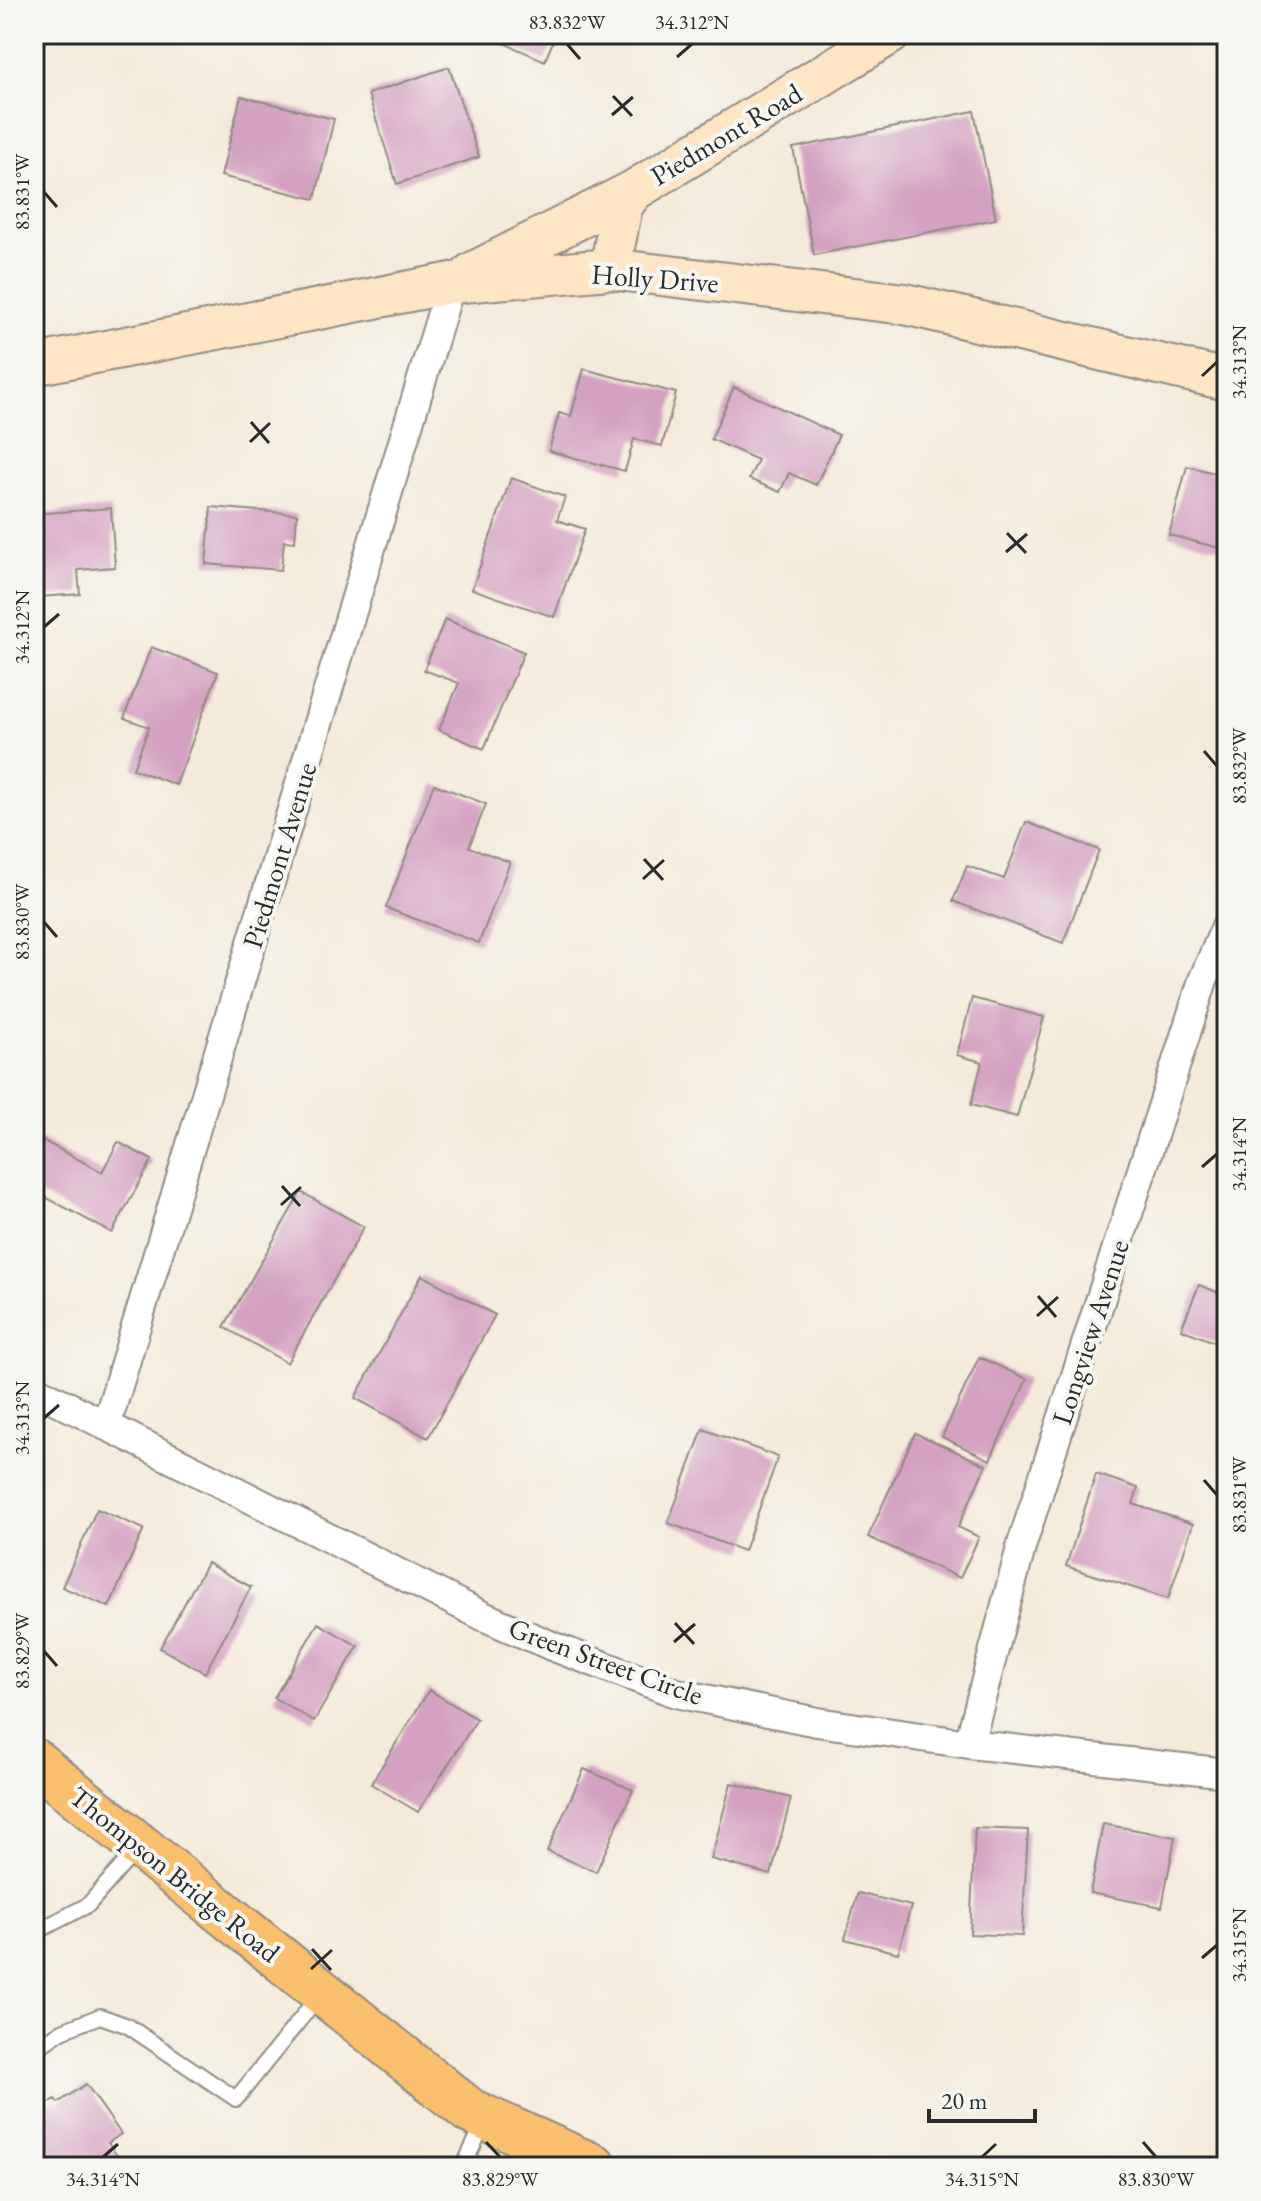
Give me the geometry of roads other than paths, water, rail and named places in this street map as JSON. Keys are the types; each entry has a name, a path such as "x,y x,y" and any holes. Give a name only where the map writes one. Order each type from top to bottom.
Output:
{"highway":[{"name":"Thompson Bridge Road","path":"34,1761 470,2111 550,2152 595,2167"}],"street":[{"name":"Piedmont Road","path":"610,269 622,206 633,191 890,34"},
{"path":"451,283 633,191"},
{"name":"Holly Drive","path":"34,365 451,283 610,269 905,304 1227,380"},
{"name":"Piedmont Avenue","path":"106,1426 451,283"},
{"name":"Longview Avenue","path":"969,1744 1022,1544 1203,980 1227,924"},
{"name":"Green Street Circle","path":"34,1389 483,1616 554,1647 676,1693 817,1722 969,1744 1227,1773"}],"lane":[{"path":"34,1933 88,1905 140,1846"},
{"path":"34,2050 62,2031 100,2016 128,2026 236,2099 322,1992"},
{"path":"463,2167 486,2119"}]}
